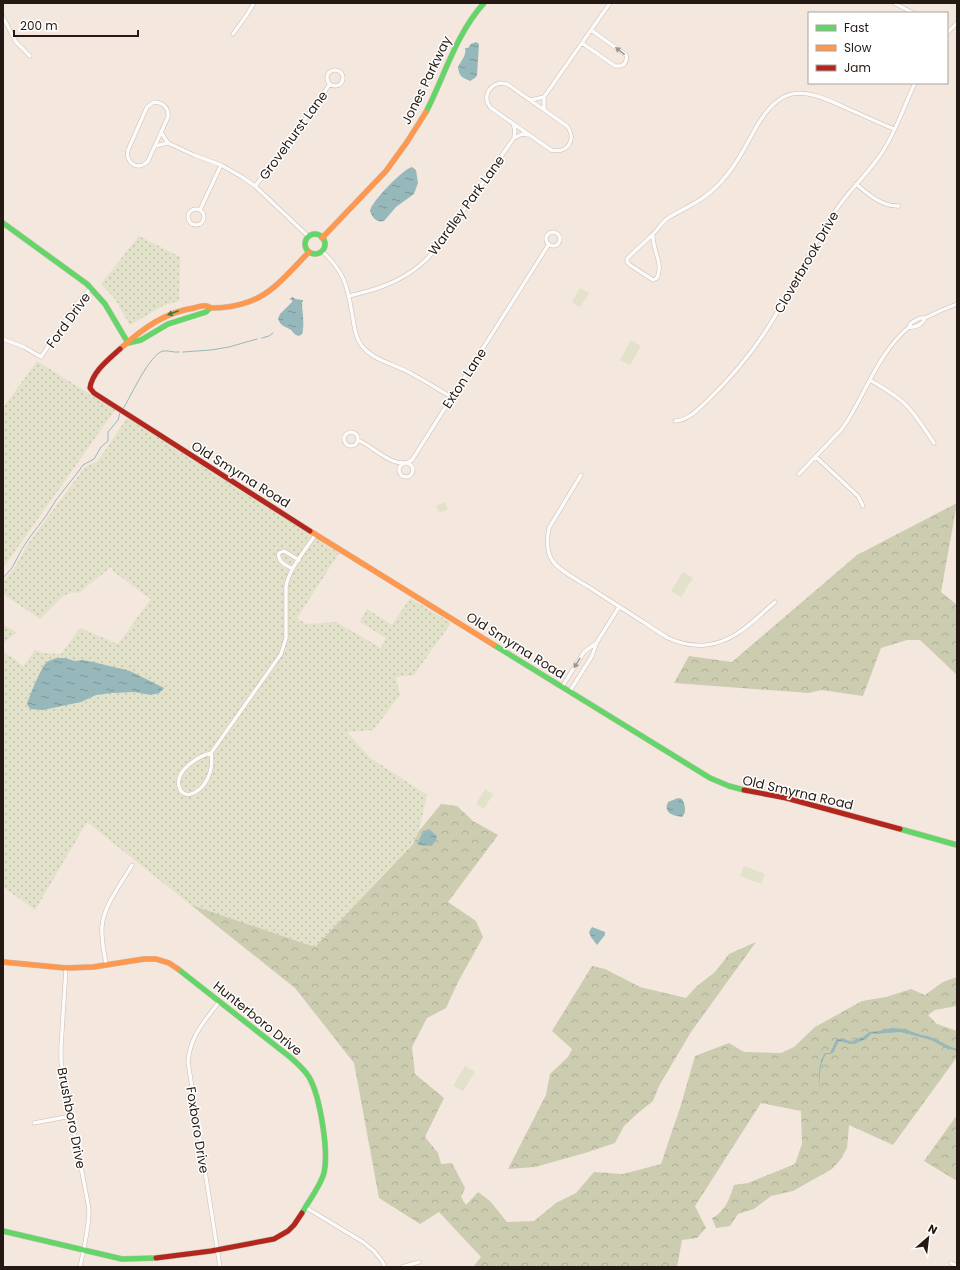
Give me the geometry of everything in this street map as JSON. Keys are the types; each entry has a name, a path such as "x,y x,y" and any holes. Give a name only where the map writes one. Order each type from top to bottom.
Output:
{"street":[{"path":"233,34 254,3"},
{"name":"Jones Parkway","path":"322,238 396,159 428,107 461,34 469,21 484,3"},
{"path":"544,110 544,97 610,3"},
{"path":"894,3 911,12"},
{"path":"3,17 16,42 30,56"},
{"path":"948,32 957,23"},
{"path":"582,43 615,66 621,66 625,63 626,54 591,30"},
{"name":"Grovehurst Lane","path":"333,70 338,70 343,77 341,82 337,85 330,84 327,78 329,73 333,70"},
{"path":"497,83 507,84 544,110 568,128 571,135 569,145 561,150 553,151 548,148 490,107 486,99 487,94 497,83"},
{"name":"Grovehurst Lane","path":"255,186 286,148 330,84"},
{"name":"Cloverbrook Drive","path":"675,421 687,418 702,405 731,376 750,353 772,321 831,217 844,198 880,155 894,129 915,84"},
{"path":"653,235 653,241 659,260 658,275 654,280 630,265 626,260 653,235 666,219 699,201 717,187 738,161 770,108 777,101 788,96 800,93 818,96 894,129"},
{"path":"531,100 544,97"},
{"path":"154,102 163,104 168,111 168,117 161,132 148,161 141,166 131,164 127,154 128,150 147,107 154,102"},
{"path":"513,124 515,130 514,138"},
{"path":"161,132 168,143 221,165 240,175 255,186 309,238"},
{"path":"514,138 522,134 528,135"},
{"name":"Wardley Park Lane","path":"349,296 369,292 395,282 427,259 444,238 514,138"},
{"path":"155,146 168,143"},
{"path":"200,210 221,165"},
{"path":"856,184 882,203 890,206 899,206"},
{"path":"194,209 200,210 204,215 203,220 197,225 192,224 188,217 190,212 194,209"},
{"path":"3,224 76,275 91,288 105,304 128,343"},
{"path":"314,235 318,235 322,238 325,244 322,251 315,254 309,252 306,243 309,238 314,235"},
{"name":"Exton Lane","path":"358,440 394,462 404,463 412,460 549,244"},
{"path":"322,251 337,267 345,282 356,336 360,344 380,359 415,375 451,398"},
{"path":"128,343 134,336 151,324 176,311 195,307 206,306 210,308 242,304 261,296 276,286 309,252"},
{"name":"Ford Drive","path":"3,339 24,347 41,357 76,305 91,288"},
{"path":"799,474 841,430 891,344 910,327 915,320 922,317 925,318 957,304"},
{"path":"128,343 141,340 168,324 206,312 210,308"},
{"name":"Old Smyrna Road","path":"128,343 108,360 91,381 90,388 94,394 680,761 705,776 722,784 738,789 786,798 957,845"},
{"path":"870,380 889,391 906,405 934,443"},
{"path":"816,457 858,496 863,506"},
{"path":"582,475 549,528 547,536 549,552 552,559 562,569 619,607 668,638 686,643 706,645 728,639 737,634 755,621 775,602"},
{"path":"211,753 212,759 210,771 204,785 198,792 194,794 187,794 180,788 179,782 185,769 194,760 211,753 276,662 284,646 286,638 286,584 288,577 316,534"},
{"path":"293,569 280,560 278,557 279,553 284,551 299,560"},
{"path":"570,691 592,656 597,642 619,607"},
{"path":"562,687 584,652 597,642"},
{"path":"239,705 244,708"},
{"path":"106,964 102,936 103,917 132,865"},
{"name":"Hunterboro Drive","path":"3,962 66,968 92,967 144,959 156,959 169,963 180,970 302,1067 310,1078 316,1091 326,1160 324,1172 305,1207 290,1229 275,1239 217,1250 142,1260 122,1259 107,1256 3,1231"},
{"name":"Brushboro Drive","path":"66,968 60,1051 61,1062 89,1209 89,1219 80,1267"},
{"name":"Foxboro Drive","path":"219,1002 192,1040 188,1062 220,1267"},
{"path":"34,1123 71,1116"},
{"path":"305,1207 362,1242 374,1251 385,1267"},
{"path":"402,1267 419,1262"},
{"path":"950,1263 957,1266"}],"green space":[{"path":"139,236 180,257 179,301 164,305 130,325 115,299 101,284"},
{"path":"580,288 589,293 580,307 572,302"},
{"path":"631,340 641,346 630,365 620,360"},
{"path":"37,361 115,410 3,568 3,408"},
{"path":"127,418 339,553 297,618 306,624 336,622 381,648 386,638 360,622 367,609 392,625 410,598 451,623 414,675 396,677 400,695 373,730 347,732 369,757 427,795 419,831 413,843 315,947 191,905 87,822 35,910 3,887 3,653 12,657 23,666 35,650 43,653 61,654 80,628 118,644 151,599 114,572 111,567 80,592 72,592 63,596 40,619 3,594 3,582 14,569 28,544 85,467 98,461"},
{"path":"445,502 448,509 440,513 436,506"},
{"path":"957,503 941,592 957,605 957,675 920,640 907,640 881,648 863,696 821,690 809,693 674,683 689,656 732,662 857,555"},
{"path":"683,572 693,578 681,597 671,591"},
{"path":"3,624 17,633 3,643"},
{"path":"485,789 493,794 484,809 476,804"},
{"path":"441,804 457,806 473,821 498,835 448,902 476,921 483,937 458,982 446,1008 427,1018 412,1047 415,1074 444,1098 425,1137 438,1153 441,1164 452,1163 465,1188 461,1197 466,1205 478,1192 490,1201 507,1222 534,1221 556,1203 576,1193 594,1172 623,1174 661,1164 681,1105 695,1056 729,1043 744,1052 781,1053 794,1047 815,1027 862,1001 886,997 911,989 925,995 943,982 957,977 957,1006 935,1010 928,1015 937,1024 957,1031 957,1057 893,1145 849,1125 847,1148 841,1159 832,1169 793,1191 771,1196 754,1209 738,1214 730,1226 716,1228 712,1218 724,1208 729,1200 734,1185 748,1183 795,1164 802,1144 801,1111 761,1103 695,1206 706,1228 697,1238 682,1240 677,1267 473,1267 481,1257 439,1212 420,1224 379,1198 354,1063 295,988 191,905 315,947 413,844 419,831"},
{"path":"744,866 765,874 761,884 740,876"},
{"path":"756,942 691,1032 659,1086 653,1101 624,1126 615,1143 535,1167 508,1169 546,1095 550,1074 568,1057 572,1049 552,1031 592,966 605,969 640,987 686,998 697,986 715,972 729,954"},
{"path":"465,1066 475,1072 463,1091 453,1086"},
{"path":"957,1115 957,1181 924,1161"}],"water":[{"path":"476,42 479,44 477,75 470,81 461,76 458,67 464,56 465,48 468,48 471,44"},
{"path":"412,167 416,170 418,183 414,194 396,207 384,221 377,220 373,217 370,211 372,207 381,194 395,179"},
{"path":"293,297 295,299 303,300 303,330 302,334 299,336 282,325 278,319 280,314 292,302 292,300 289,299"},
{"path":"57,658 65,658 75,661 83,660 130,671 164,688 159,693 151,695 134,692 112,693 96,695 81,702 43,710 30,709 27,704 42,669 47,662"},
{"path":"678,798 682,799 685,806 685,813 682,817 672,815 667,809 668,802"},
{"path":"429,829 437,836 435,842 431,846 418,845 421,836"},
{"path":"592,927 605,932 605,935 597,945 589,932"},
{"path":"892,1028 905,1029 928,1036 957,1049 957,1051 946,1048 931,1040 901,1032 871,1034 866,1039 854,1044 839,1041 833,1053 826,1054 822,1062 819,1090 819,1070 821,1061 825,1053 830,1053 836,1040 842,1038 852,1042 863,1037 869,1032"}],"waterway":[{"path":"262,338 273,333"},
{"path":"183,352 229,347 257,339"},
{"path":"123,409 152,360 163,351 179,352"},
{"path":"3,578 12,568 22,549 56,500 83,465 94,459 101,447 108,441 108,432 118,420 120,413"}],"traffic: fast":[{"path":"426,112 458,41 474,15 484,3"},
{"path":"3,223 87,284 105,304 128,343"},
{"path":"315,234 322,237 325,244 322,251 315,254 308,251 305,244 308,237 315,234"},
{"path":"128,343 141,340 168,324 206,312 210,308"},
{"path":"494,645 710,778 729,786 744,790"},
{"path":"900,829 957,845"},
{"path":"178,969 290,1057 309,1077 317,1097 320,1110 324,1138 325,1163 324,1173 320,1183 302,1213"},
{"path":"3,1231 122,1259 156,1258"}],"traffic: slow":[{"path":"322,238 386,171 426,112"},
{"path":"120,349 145,328 173,313 203,306 221,308 244,303 257,298 281,281 309,252"},
{"path":"310,531 494,645"},
{"path":"3,962 66,968 93,967 144,959 156,959 169,963 178,969"}],"traffic: jam":[{"path":"120,349 97,371 91,382 90,388 94,393 310,531"},
{"path":"744,790 786,798 900,829"},
{"path":"156,1258 211,1251 274,1239 288,1231 302,1213"}]}
